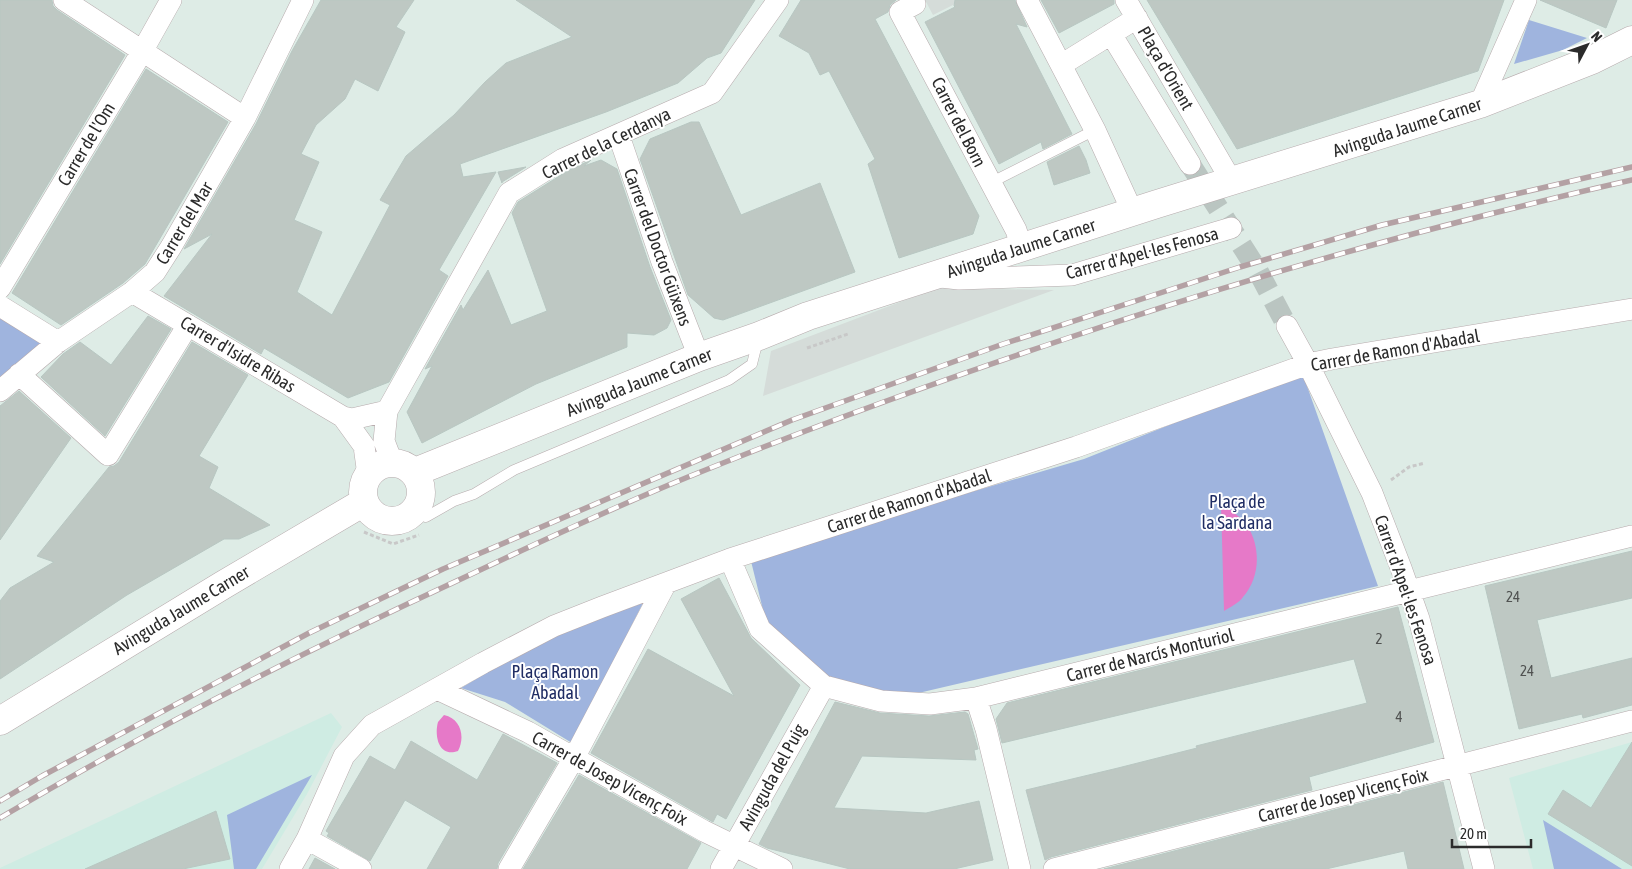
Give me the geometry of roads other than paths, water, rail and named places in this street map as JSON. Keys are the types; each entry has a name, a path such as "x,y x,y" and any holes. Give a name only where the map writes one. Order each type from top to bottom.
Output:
{"street":[{"path":"64,0 245,118"},
{"name":"Carrer de l'Om","path":"0,288 171,0"},
{"name":"Carrer del Mar","path":"0,391 58,342 132,292 155,272 172,246 245,118 303,0"},
{"name":"Carrer de la Cerdanya","path":"403,467 384,441 387,412 509,192 563,159 619,136 712,93 778,0"},
{"path":"1027,0 1094,130 1133,213"},
{"path":"1480,104 1526,0"},
{"name":"Carrer del Born","path":"914,2 900,12 1016,230 1022,248"},
{"name":"Plaça d'Orient","path":"1061,65 1111,34 1131,9 1232,182"},
{"path":"1111,34 1190,164"},
{"name":"Avinguda Jaume Carner","path":"368,475 379,466 403,467 808,316 1480,104 1592,60 1632,40"},
{"name":"Carrer del Doctor Güixens","path":"619,136 662,262 699,357"},
{"name":"Carrer d'Apel·les Fenosa","path":"933,276 958,279 1072,275 1231,228"},
{"name":"Carrer d'Isidre Ribas","path":"132,292 343,417 364,446 368,475"},
{"path":"0,306 58,342"},
{"name":"Carrer de Ramon d'Abadal","path":"290,869 308,839 344,756 372,724 554,626 730,559 1076,447 1308,364 1332,358 1632,308"},
{"path":"19,374 108,455 188,325"},
{"name":"Carrer d'Apel·les Fenosa","path":"1288,326 1372,494 1420,619 1484,869"},
{"path":"343,417 352,419 387,412"},
{"path":"368,475 363,488 364,502 373,514 388,521 403,519 428,510 421,498 421,484 403,467"},
{"name":"Avinguda Jaume Carner","path":"0,721 223,585 364,502"},
{"name":"Carrer de Narcís Monturiol","path":"730,559 760,629 824,686 880,701 930,704 976,698 1632,536"},
{"path":"509,869 574,758 666,584"},
{"name":"Avinguda del Puig","path":"721,869 824,686"},
{"name":"Carrer de Josep Vicenç Foix","path":"437,689 528,732 673,814 782,869"},
{"path":"976,698 986,728 1020,869"},
{"name":"Carrer de Josep Vicenç Foix","path":"1054,869 1632,721"},
{"path":"308,839 361,869"}],"lane":[{"path":"990,183 1094,130"},
{"path":"428,510 474,494 522,466 729,380 752,364 758,336"}],"tunnel":[{"path":"1190,164 1258,271 1287,326"}],"railway":[{"path":"0,801 42,776 309,633 443,569 792,420 1003,344 1240,267 1382,225 1632,167"},
{"path":"0,818 171,722 345,634 575,526 734,458 968,372 1220,289 1432,229 1632,180"}],"park label":[{"name":"Plaça de la Sardana","path":"1237,511"},
{"name":"Plaça Ramon Abadal","path":"555,681"}]}
